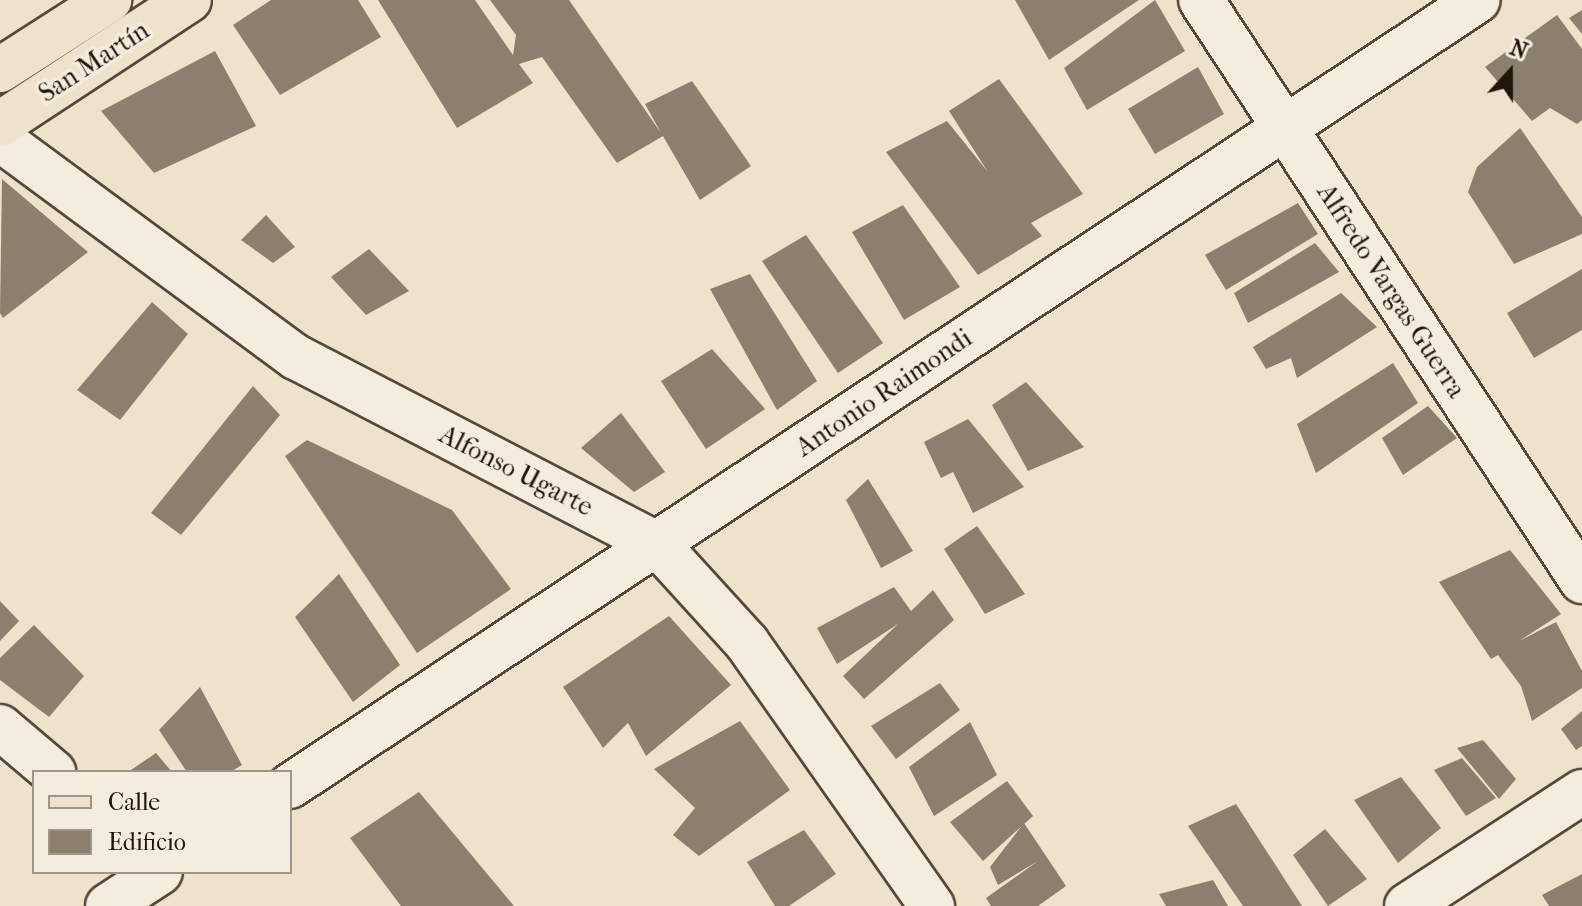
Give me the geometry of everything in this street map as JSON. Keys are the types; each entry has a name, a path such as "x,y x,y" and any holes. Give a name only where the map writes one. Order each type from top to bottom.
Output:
{"main road":[{"name":"San Martín","path":"0,70 109,0"},
{"name":"San Martín","path":"0,124 189,0"}],"street":[{"name":"Alfredo Vargas Guerra","path":"1201,0 1582,581"},
{"name":"Antonio Raimondi","path":"292,785 1478,0"},
{"name":"Alfonso Ugarte","path":"0,139 296,357 657,544 747,643 932,906"},
{"path":"0,727 51,770"},
{"path":"1407,906 1582,792"},
{"path":"108,906 157,874"}],"building":[{"path":"271,0 358,0 381,37 280,95 233,25"},
{"path":"378,0 475,0 513,55 516,35 490,0 569,0 661,133 645,104 692,81 751,166 700,200 663,136 617,163 542,57 519,64 533,83 457,128"},
{"path":"1015,0 1139,0 1049,60"},
{"path":"1155,0 1185,51 1087,110 1064,68"},
{"path":"1582,10 1582,34 1569,18"},
{"path":"1557,15 1582,49 1582,120 1577,124 1550,108 1532,121 1485,67"},
{"path":"215,51 256,126 154,173 101,111"},
{"path":"1198,67 1224,114 1155,154 1128,109"},
{"path":"999,79 1083,194 1031,223 1042,236 978,275 886,152 947,121 988,172 949,111"},
{"path":"1520,128 1582,217 1582,234 1514,264 1468,192 1477,167"},
{"path":"2,179 88,252 3,318 0,313"},
{"path":"1298,203 1318,234 1226,290 1205,255"},
{"path":"903,205 960,287 904,320 852,232"},
{"path":"266,215 295,247 273,263 241,240"},
{"path":"806,235 883,343 838,373 762,261"},
{"path":"1315,243 1339,272 1248,323 1234,293"},
{"path":"369,249 409,291 366,315 331,277"},
{"path":"1582,269 1582,330 1534,358 1507,313"},
{"path":"750,274 817,381 777,410 710,289"},
{"path":"1341,293 1377,327 1297,378 1291,358 1266,369 1253,347"},
{"path":"152,302 188,334 120,420 77,390"},
{"path":"712,349 765,409 706,449 661,381"},
{"path":"1393,363 1418,403 1316,473 1297,424"},
{"path":"1026,382 1084,447 1028,471 992,405"},
{"path":"253,386 280,415 181,535 151,513"},
{"path":"1428,406 1457,438 1403,475 1382,438"},
{"path":"621,413 665,472 634,492 581,448"},
{"path":"968,419 1024,487 973,513 953,472 941,478 924,442"},
{"path":"307,440 452,510 511,589 417,653 285,456"},
{"path":"868,479 913,551 881,568 846,500"},
{"path":"977,526 1025,594 985,614 944,549"},
{"path":"1510,550 1561,614 1519,641 1556,622 1582,671 1582,688 1532,721 1521,686 1498,655 1491,659 1439,582"},
{"path":"339,574 400,665 353,702 295,617"},
{"path":"894,587 911,611 933,590 954,620 864,699 843,676 898,624 837,664 817,628"},
{"path":"0,601 19,621 0,641"},
{"path":"669,616 731,685 646,756 628,723 603,748 563,687"},
{"path":"34,625 84,676 49,717 0,680 0,658"},
{"path":"940,683 960,710 896,759 871,726"},
{"path":"200,687 242,765 233,770 186,770 159,730"},
{"path":"1582,711 1582,746 1576,750 1561,729"},
{"path":"740,721 790,790 699,856 673,835 695,808 654,769"},
{"path":"970,722 997,775 934,816 909,767"},
{"path":"1483,740 1516,779 1499,799 1457,748"},
{"path":"156,753 170,770 131,770"},
{"path":"1462,758 1496,798 1466,816 1434,770"},
{"path":"1401,777 1441,828 1398,863 1354,800"},
{"path":"1007,781 1033,816 983,861 950,822"},
{"path":"419,792 514,906 401,906 350,838"},
{"path":"1236,804 1302,906 1243,906 1188,826"},
{"path":"1024,823 1066,886 1038,906 991,906 986,898 1038,861 998,885 990,867"},
{"path":"1325,829 1367,879 1328,906 1293,855"},
{"path":"804,830 836,874 789,906 775,906 747,862"},
{"path":"1582,874 1582,906 1549,906 1542,895"},
{"path":"1213,880 1228,906 1166,906 1159,894"}]}
